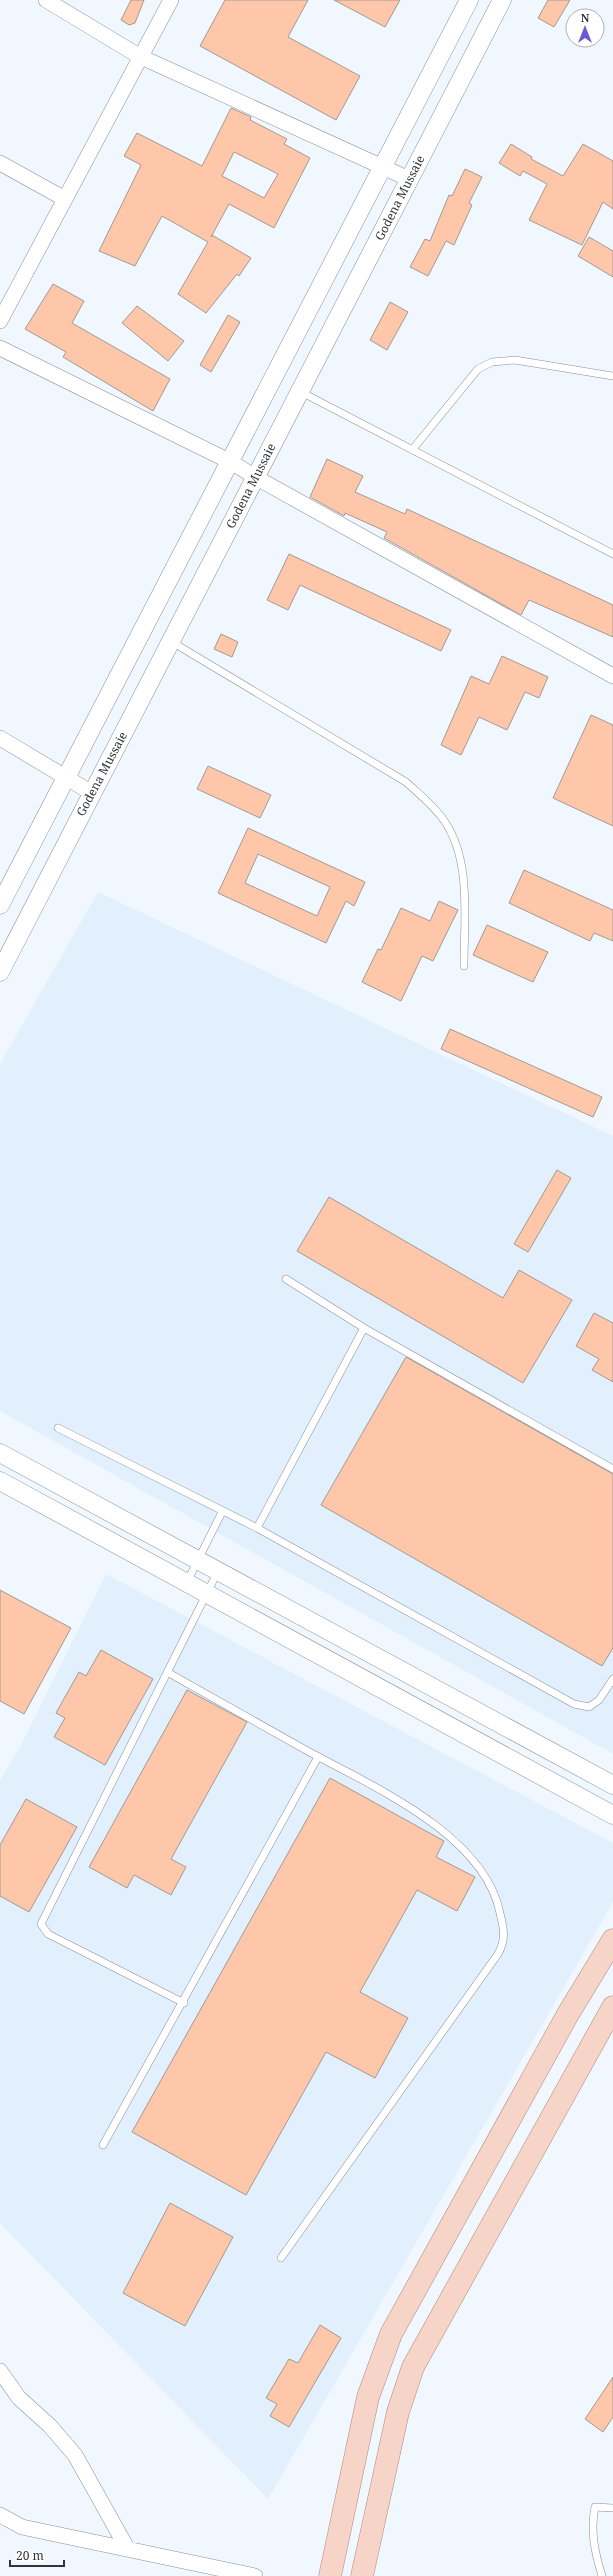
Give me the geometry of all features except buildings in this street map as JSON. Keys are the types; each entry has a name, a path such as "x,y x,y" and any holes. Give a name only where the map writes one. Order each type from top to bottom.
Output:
{"main road":[{"path":"330,2576 368,2398 382,2354 391,2334 568,2014 613,1940"},
{"path":"362,2576 398,2412 414,2367 613,2006"},
{"path":"568,2014 598,2032"}],"street":[{"path":"46,0 139,56 382,165 409,179"},
{"path":"0,321 139,56 171,0"},
{"path":"0,905 231,462 382,165 469,0"},
{"name":"Godena Mussaie","path":"0,972 172,642 255,477 301,392 502,0"},
{"path":"0,163 65,199"},
{"path":"0,348 231,462 255,477 613,676"},
{"path":"0,738 92,793"},
{"path":"0,1453 613,1785"},
{"path":"0,1482 206,1592 613,1815"},
{"path":"0,2371 19,2398 50,2426 75,2455 126,2548"},
{"path":"0,2514 22,2527 255,2576"}],"lane":[{"path":"412,450 478,369 492,362 515,360 613,376"},
{"path":"301,392 613,554"},
{"path":"172,642 406,782 434,809 444,821 456,846 463,880 464,966"},
{"path":"286,1279 364,1328 613,1469"},
{"path":"257,1528 364,1328"},
{"path":"58,1428 222,1512 257,1528 574,1704 589,1707 599,1700 613,1679"},
{"path":"187,1582 222,1512"},
{"path":"184,2004 48,1934 41,1924 206,1592 218,1571"},
{"path":"167,1672 412,1808 464,1850 492,1888 499,1905 505,1934 498,1954 281,2258"},
{"path":"103,2145 184,2004 318,1757"},
{"path":"602,2576 594,2549 592,2521 595,2507 613,2508"}],"shaded area":[{"path":"98,892 613,1136 613,1754 0,1411 0,1064"},
{"path":"106,1574 613,1843 613,1902 268,2499 0,2223 0,1780 19,1749"}]}
